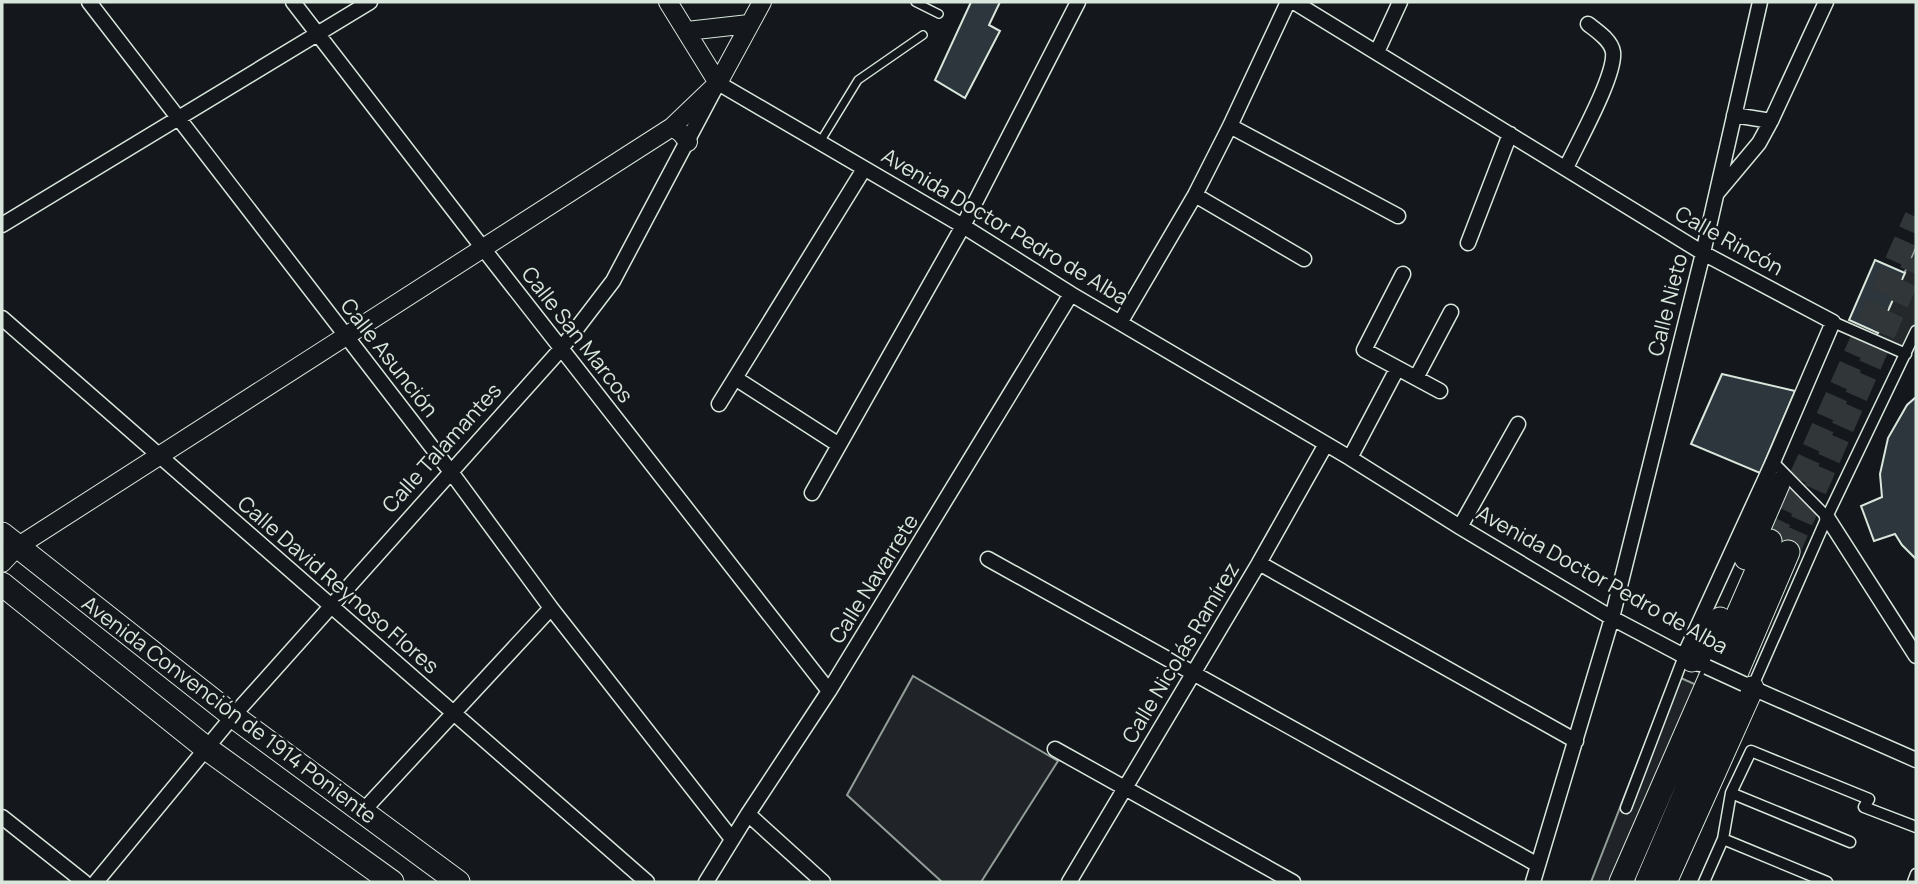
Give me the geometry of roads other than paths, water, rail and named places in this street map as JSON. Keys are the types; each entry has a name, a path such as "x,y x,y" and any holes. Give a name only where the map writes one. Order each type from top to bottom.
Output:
{"main road":[{"path":"1694,661 1712,639 1775,473"},
{"path":"1621,882 1779,547 1647,882"},
{"name":"Avenida Convención de 1914 Poniente","path":"7,548 458,882"},
{"name":"Avenida Convención de 1914 Poniente","path":"2,584 206,747 392,882"},
{"path":"1665,882 1748,686"}],"street":[{"name":"Calle Asunción","path":"89,2 451,472 551,608 733,839"},
{"name":"Calle San Marcos","path":"293,2 829,691"},
{"path":"2,225 370,2"},
{"name":"Avenida Doctor Pedro de Alba","path":"668,2 718,83 963,226 1071,294 1350,458 1612,618 1694,661 1916,760"},
{"name":"Calle Talamantes","path":"96,882 233,716 561,349 613,281 762,2"},
{"path":"812,492 963,226 1078,2"},
{"path":"1120,323 1195,195 1288,2"},
{"name":"Calle Rincón","path":"1294,2 1703,253 1833,322"},
{"path":"1377,52 1400,2"},
{"name":"Calle Nieto","path":"1533,882 1612,618 1703,253 1760,2"},
{"path":"1717,193 1747,159 1771,121 1826,2"},
{"path":"687,32 749,24"},
{"path":"1566,168 1610,73 1613,51 1604,37 1588,24"},
{"path":"7,548 158,456 672,127 718,83"},
{"path":"1734,115 1771,121"},
{"path":"1230,126 1398,216"},
{"path":"672,127 688,142"},
{"path":"1468,243 1510,134"},
{"path":"719,404 864,169"},
{"path":"1195,195 1304,258"},
{"path":"1403,275 1364,348 1366,352 1440,391"},
{"name":"Calle Navarrete","path":"706,882 829,691 1071,294"},
{"path":"1416,378 1451,312"},
{"name":"Calle David Reynoso Flores","path":"2,318 647,882"},
{"path":"1906,354 1833,322 1775,473 1827,517 1916,656"},
{"path":"1748,686 1916,331"},
{"path":"1350,458 1397,369"},
{"path":"735,377 839,445"},
{"path":"1460,527 1518,424"},
{"name":"Calle Nicolás Ramírez","path":"1072,881 1326,444"},
{"path":"988,559 1538,865"},
{"path":"1259,563 1577,741"},
{"path":"362,813 551,608"},
{"path":"1626,808 1694,661"},
{"path":"1055,749 1293,882"},
{"path":"1705,882 1723,839 1731,793 1751,751 1869,799 1864,807 1916,827"},
{"path":"1731,793 1850,842"},
{"path":"748,814 818,880"},
{"path":"2,817 84,882"},
{"path":"1723,839 1826,882"},
{"path":"1913,882 1916,874"}],"lane":[{"path":"915,2 939,14"},
{"path":"820,143 858,80 923,35"}],"tunnel":[{"path":"1770,541 1916,217"},
{"path":"1788,552 1916,260"}]}
